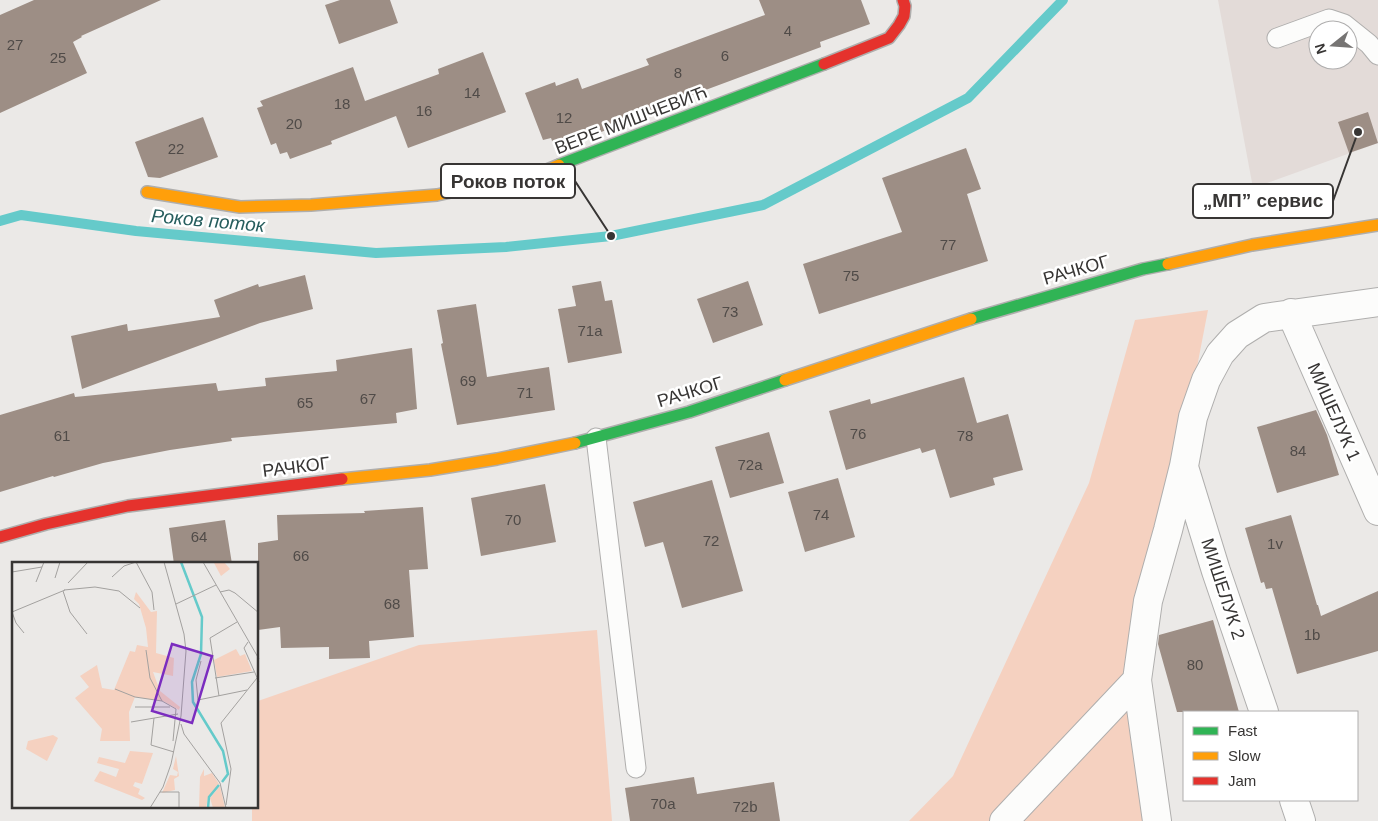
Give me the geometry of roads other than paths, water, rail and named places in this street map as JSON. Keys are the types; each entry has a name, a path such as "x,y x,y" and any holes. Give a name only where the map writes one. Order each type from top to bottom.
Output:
{"main road":[{"name":"ВЕРЕ МИШЧЕВИЋ","path":"147,192 240,208 437,195 542,172 889,38 902,23 905,8 903,0"},
{"name":"РАЧКОГ","path":"0,537 46,524 128,506 497,460 596,438 689,412 966,320 1143,269 1252,245 1378,226"}],"street":[{"path":"1157,821 1137,680 1148,601 1184,466 1193,417 1206,380 1220,354 1238,335 1264,318 1378,302"},
{"name":"МИШЕЛУК 1","path":"1291,313 1378,511"},
{"name":"МИШЕЛУК 2","path":"1184,466 1216,571 1264,711"},
{"path":"1004,821 1137,680"},
{"path":"1294,801 1301,821"}],"lane":[{"path":"1277,38 1329,19 1344,24 1370,44 1378,55"},
{"path":"596,438 636,768"}],"waterway":[{"name":"Роков поток","path":"0,221 21,215 136,231 376,253 506,247 611,236 763,205 968,98 1063,0"}],"place":[{"name":"„МП” сервис","path":"1358,132"},
{"name":"Роков поток","path":"611,236"}]}
